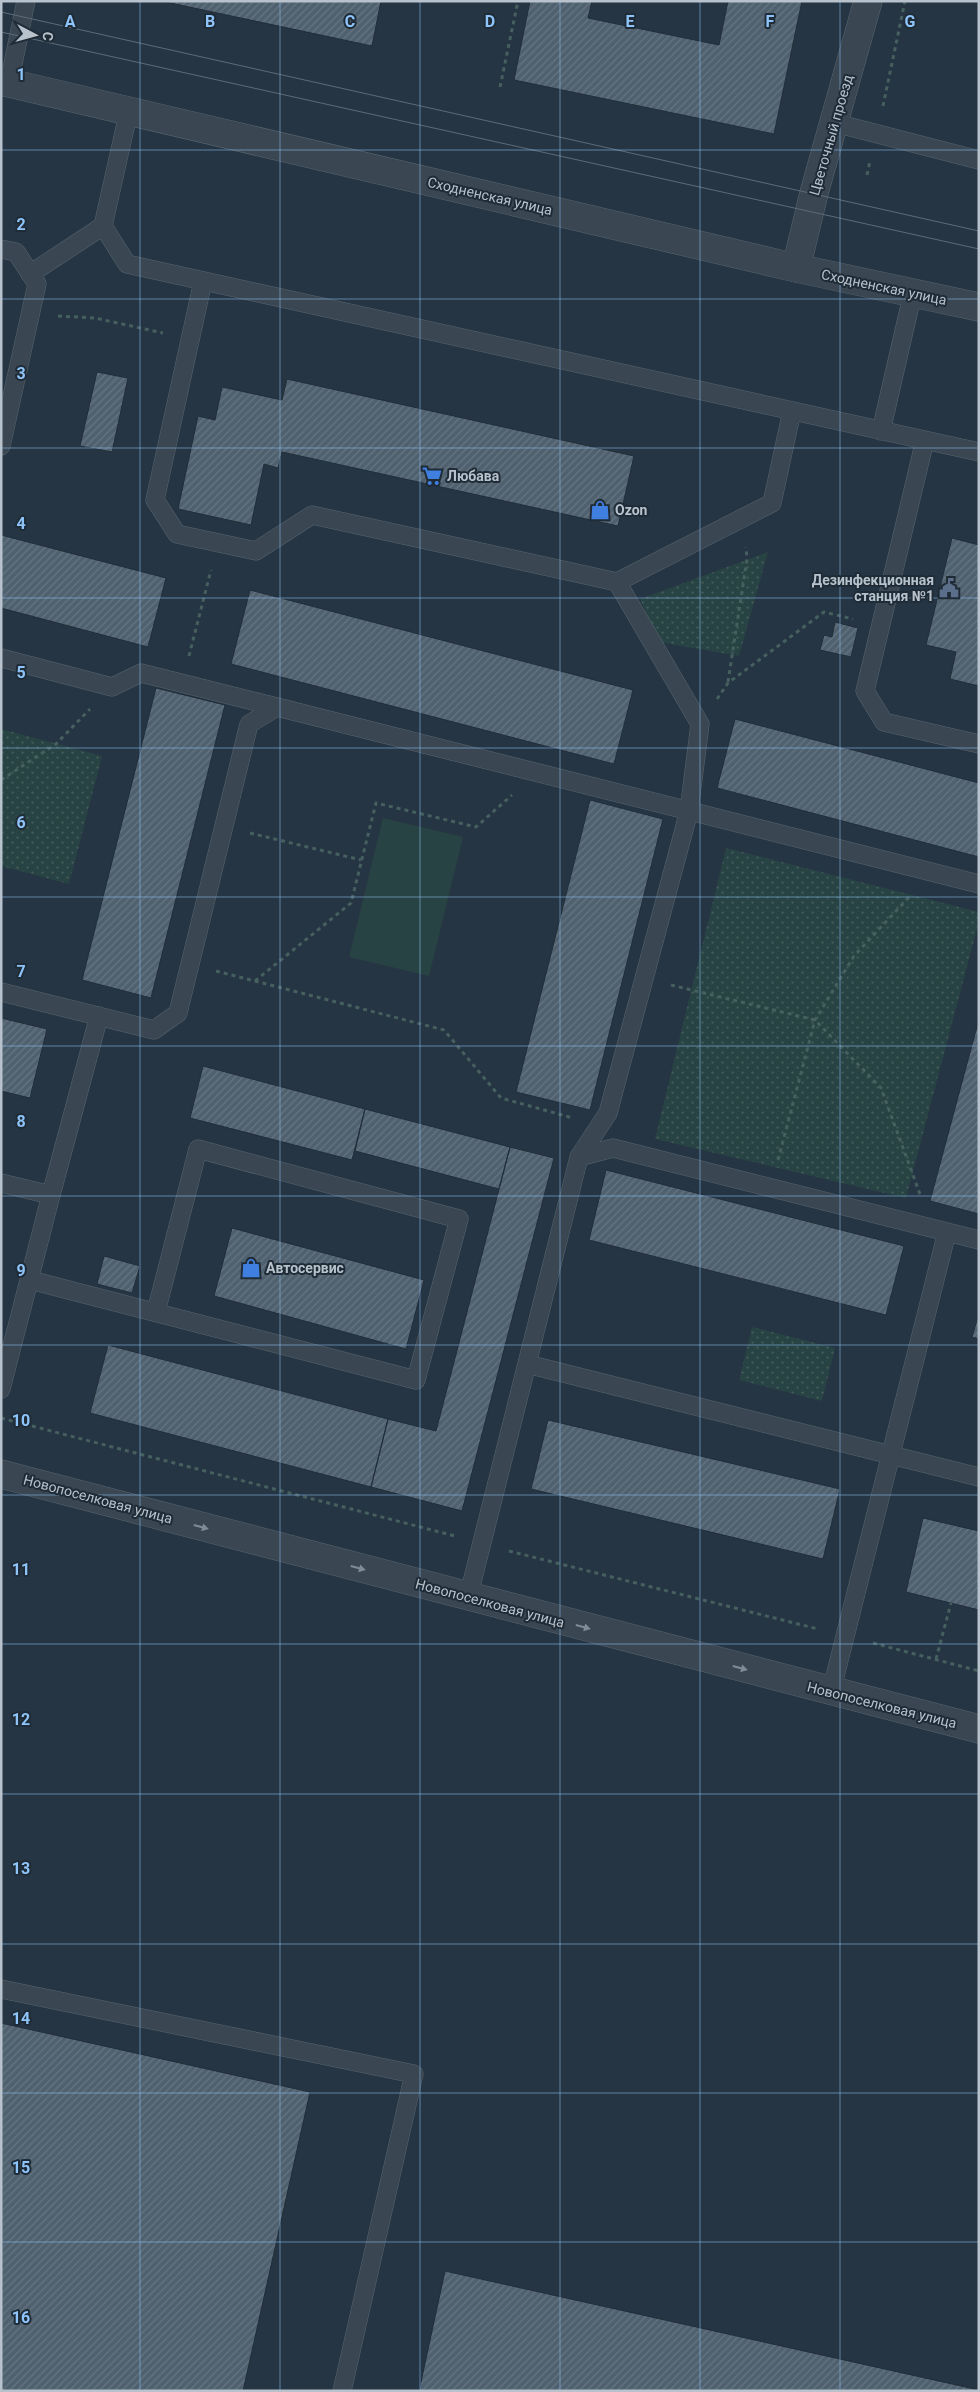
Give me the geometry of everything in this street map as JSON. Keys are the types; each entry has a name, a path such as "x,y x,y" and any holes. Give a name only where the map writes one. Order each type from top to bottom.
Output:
{"street":[{"name":"Цветочный проезд","path":"796,268 814,193 868,1"},
{"name":"Сходненская улица","path":"5,82 796,268 979,307"},
{"name":"Новопоселковая улица","path":"1,1474 468,1598 979,1730"}],"lane":[{"path":"5,82 26,1"},
{"path":"30,274 103,226 129,110"},
{"path":"835,123 979,160"},
{"path":"103,226 127,264 979,452"},
{"path":"1,249 16,252 37,284 1,446"},
{"path":"203,281 155,500 177,534 217,543 256,551 312,515 618,582 772,503 792,411"},
{"path":"881,430 913,292"},
{"path":"925,440 865,691 884,722 979,744"},
{"path":"468,1598 579,1157 608,1113 688,811 700,724 618,582"},
{"path":"1,658 112,687 141,673 979,884"},
{"path":"1,992 154,1030 178,1013 249,724 277,707"},
{"path":"1,1389 99,1016"},
{"path":"579,1157 613,1148 979,1240"},
{"path":"30,1280 416,1380 458,1219 198,1149 156,1312"},
{"path":"1,1183 51,1195"},
{"path":"831,1692 947,1232"},
{"path":"527,1364 979,1477"},
{"path":"1,1989 414,2074 342,2391"}],"path":[{"path":"500,87 518,1"},
{"path":"867,175 905,1"},
{"path":"30,314 95,318 190,339"},
{"path":"182,684 217,543"},
{"path":"728,683 747,559"},
{"path":"700,724 728,683 824,612 881,625"},
{"path":"1,780 56,744 112,687"},
{"path":"255,981 351,902 376,803 476,827 537,773"},
{"path":"224,827 361,860"},
{"path":"778,1161 815,1020 854,956 932,872"},
{"path":"190,964 444,1030 501,1098 600,1126"},
{"path":"644,978 815,1020 881,1088 923,1204 922,1226"},
{"path":"1,1418 41,1429"},
{"path":"936,1659 951,1603"}],"green space":[{"path":"768,552 739,656 659,642 640,599"},
{"path":"1,729 102,756 69,884 1,866"},
{"path":"383,818 463,837 429,976 349,957"},
{"path":"726,848 979,912 979,921 906,1198 655,1139"},
{"path":"752,1327 835,1348 822,1401 739,1380"}],"building":[{"path":"161,1 381,1 372,46"},
{"path":"530,1 592,1 588,18 719,45 728,1 802,1 774,134 514,80"},
{"path":"97,372 128,378 112,452 80,446"},
{"path":"287,379 634,456 618,526 282,452 278,468 264,464 251,525 178,509 198,416 215,420 222,387 282,400"},
{"path":"1,535 166,578 148,647 1,608"},
{"path":"952,538 979,545 979,686 950,679 956,652 926,645"},
{"path":"250,590 633,690 614,764 231,664"},
{"path":"835,622 858,628 851,657 820,650 824,635 832,637"},
{"path":"156,688 225,705 151,998 82,980"},
{"path":"735,719 979,783 979,857 717,788"},
{"path":"590,800 663,819 590,1110 516,1092"},
{"path":"1,1018 47,1029 30,1098 1,1091"},
{"path":"979,1019 979,1214 930,1201"},
{"path":"203,1066 365,1109 352,1160 190,1118"},
{"path":"365,1109 510,1147 499,1189 355,1151"},
{"path":"510,1147 554,1158 462,1511 371,1487 388,1419 436,1431"},
{"path":"606,1170 904,1246 886,1315 589,1240"},
{"path":"232,1228 424,1280 406,1349 214,1296"},
{"path":"104,1256 140,1266 132,1293 97,1284"},
{"path":"979,1313 979,1339 972,1337"},
{"path":"108,1345 388,1419 371,1487 90,1413"},
{"path":"548,1420 840,1489 823,1559 531,1489"},
{"path":"923,1518 979,1531 979,1610 906,1592"},
{"path":"1,2023 310,2092 243,2391 1,2391"},
{"path":"445,2271 979,2390 979,2391 419,2391"}],"tram line":[{"path":"1,12 979,231"},
{"path":"1,32 979,249"}],"place":[{"name":"Любава","path":"432,476"},
{"name":"Ozon","path":"600,510"},
{"name":"Дезинфекционная станция №1","path":"949,588"},
{"name":"Автосервис","path":"251,1268"}]}
